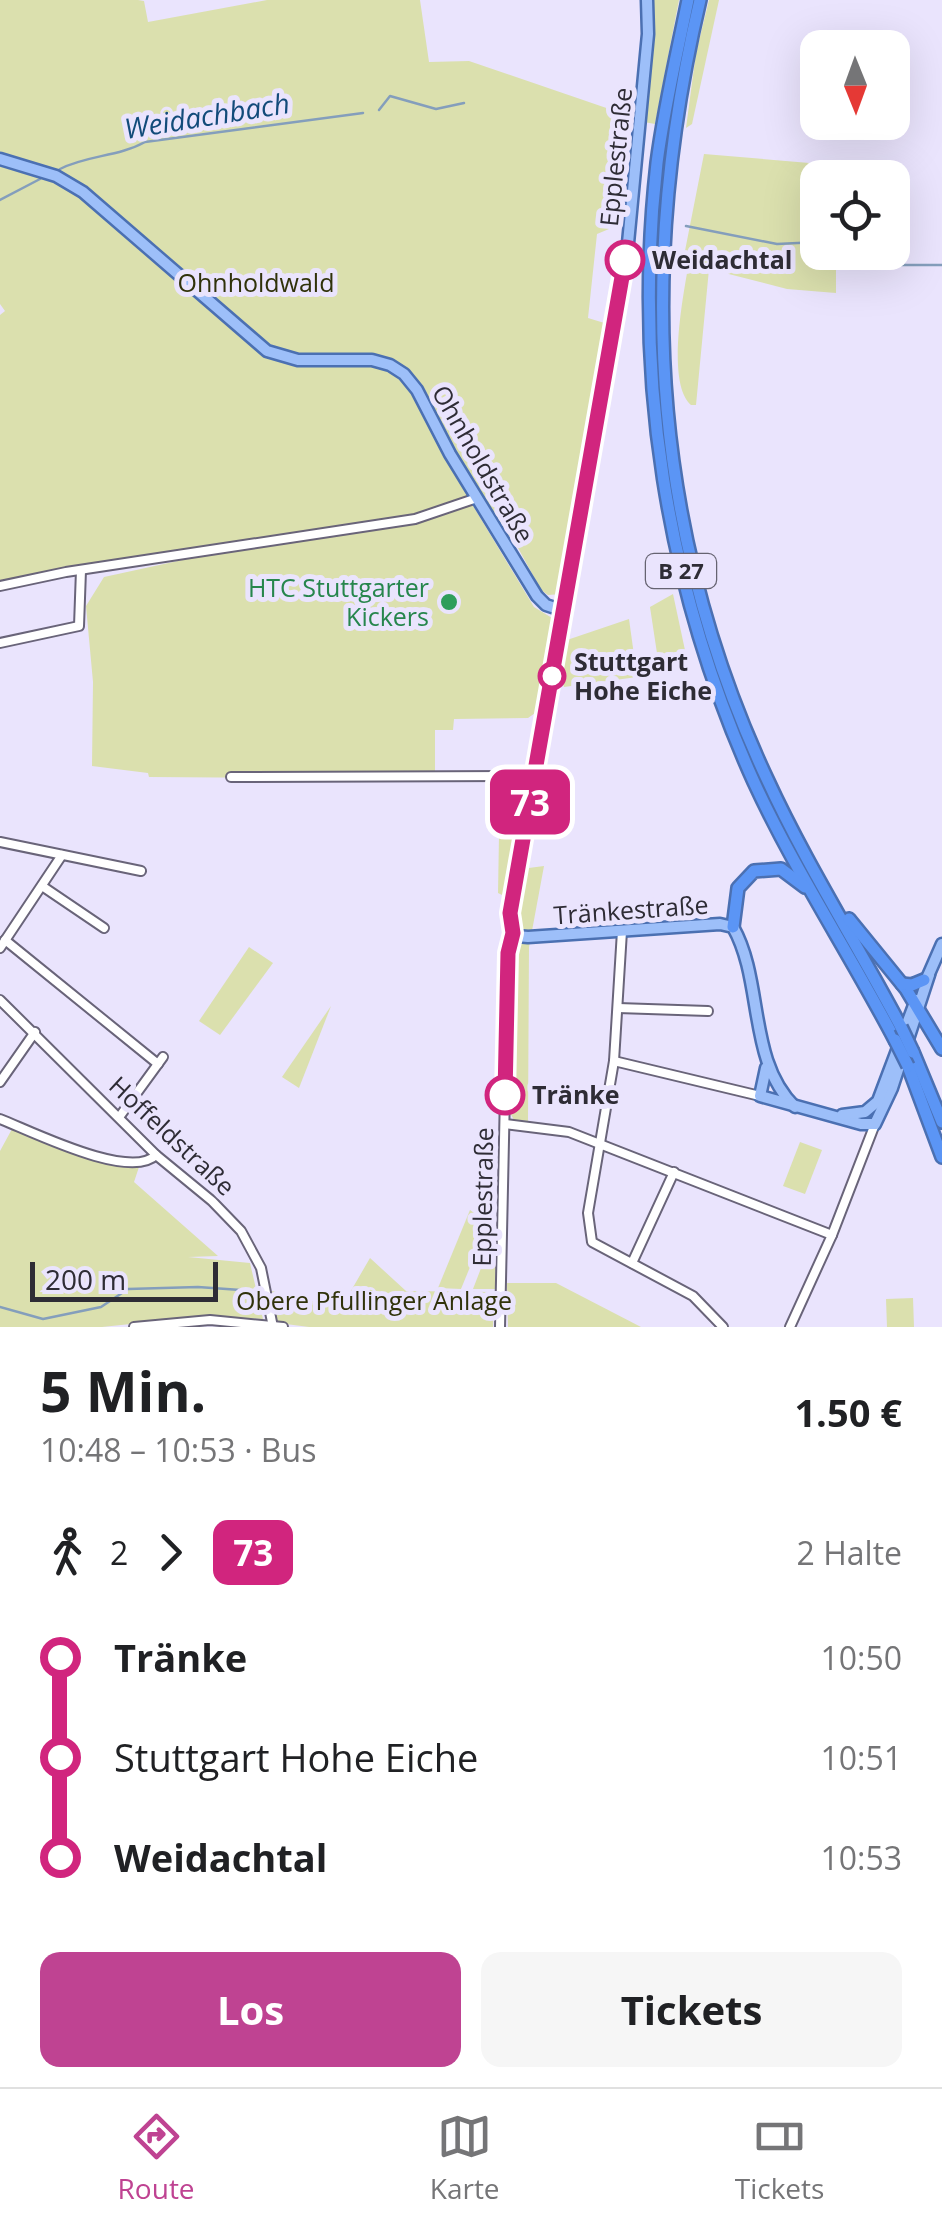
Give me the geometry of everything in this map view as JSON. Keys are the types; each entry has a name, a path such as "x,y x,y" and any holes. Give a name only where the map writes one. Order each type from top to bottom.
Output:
{"highway":[{"name":"B 27","path":"688,0 662,132 650,346 655,419 669,518 685,590 702,650 774,822 822,896 910,1016 942,1049"},
{"name":"B 27","path":"656,247 678,103 700,0"},
{"path":"733,927 738,888 754,871 772,868 788,872 822,896 902,984 910,1016"},
{"name":"B 27","path":"822,896 908,1066 942,1156"},
{"path":"902,984 912,985 926,977"},
{"name":"B 27","path":"910,1016 913,1052 942,1122"}],"main road":[{"name":"Epplestraße","path":"513,933 510,913 628,243 648,34 647,0"},
{"name":"Ohnholdstraße","path":"0,159 56,176 83,192 268,351 298,360 372,360 397,369 417,390 435,428 537,596 546,605 564,611"},
{"name":"Tränkestraße","path":"513,933 528,937 720,924 733,927 766,1062 775,1084 795,1107"},
{"path":"836,1116 865,1112 881,1095 942,944"},
{"path":"760,1096 860,1124 874,1124 884,1110 910,1016"},
{"name":"Tränkestraße","path":"760,1096 766,1062"}],"street":[{"path":"0,586 84,569 414,519 478,498"},
{"path":"0,643 79,626 84,569"},
{"path":"231,777 534,776"},
{"path":"0,842 141,871"},
{"path":"62,855 3,944 160,1061 120,1116"},
{"path":"42,886 104,928"},
{"path":"0,923 12,930"},
{"path":"622,931 614,1061 588,1213 592,1242 693,1296 723,1327"},
{"name":"Epplestraße","path":"500,1327 508,953 513,933"},
{"name":"Hoffeldstraße","path":"0,1000 156,1155 212,1201 241,1231 258,1260 273,1326"},
{"path":"618,1008 708,1012"},
{"path":"0,1082 35,1032"},
{"path":"614,1061 760,1096"},
{"path":"865,1112 860,1124 866,1144"},
{"path":"0,1119 100,1157 140,1164 156,1155"},
{"path":"505,1124 550,1128 601,1144 832,1235"},
{"path":"790,1327 832,1235 874,1124"},
{"path":"632,1263 674,1172"},
{"path":"140,1326 210,1320 283,1327"}],"green space":[{"name":"Ohnholdwald","path":"0,0 138,0 144,1 148,22 267,0 420,0 429,62 469,61 621,113 609,229 597,234 588,318 611,325 562,594 548,595 541,590 517,546 480,495 442,511 472,504 534,607 557,621 538,711 528,718 454,719 453,730 435,730 435,779 149,777 148,773 92,766 93,682 86,606 104,577 196,557 340,534 0,583 0,315 5,311 0,304"},
{"path":"653,0 679,0 655,124 644,122"},
{"path":"709,0 719,0 692,124 686,128 696,53"},
{"path":"704,154 800,162 800,270 836,270 836,293 787,289 709,269 696,405 691,405 680,380 678,342 687,273 689,268 702,272 704,268 683,261"},
{"path":"673,594 689,669 660,673 650,607"},
{"path":"629,619 637,677 564,687 560,675 567,640"},
{"path":"500,779 521,779 527,792 508,893 502,895 498,893"},
{"path":"544,866 529,947 528,1121 514,1120 509,1111 511,965 517,944 514,916 521,869"},
{"path":"249,947 273,963 220,1035 199,1021"},
{"path":"331,1006 299,1088 282,1077"},
{"path":"12,1129 76,1155 140,1164 134,1182 218,1256 188,1257 250,1263 263,1319 207,1316 102,1327 0,1327 0,1151"},
{"path":"800,1142 822,1150 805,1194 783,1186"},
{"path":"470,1210 488,1223 461,1289 438,1288"},
{"path":"495,1232 495,1289 473,1289"},
{"name":"Obere Pfullinger Anlage","path":"370,1258 406,1291 494,1292 493,1327 309,1327 278,1323 272,1291 341,1308"},
{"path":"507,1283 556,1283 641,1327 508,1327"},
{"path":"913,1298 914,1327 887,1327 886,1299"}],"waterway":[{"name":"Weidachbach","path":"379,110 390,96 436,109 464,103"},
{"name":"Weidachbach","path":"60,169 145,142 363,113"},
{"name":"Weidachbach","path":"0,200 40,179"},
{"name":"Weidachbach","path":"686,226 777,244 800,243"},
{"name":"Weidachbach","path":"910,265 942,265"},
{"path":"0,1307 43,1319 101,1307 128,1289 198,1287 255,1291"}],"bus line":[{"name":"73","path":"505,1095 508,953 513,933 510,913 625,260"}],"place":[{"name":"Weidachtal","path":"625,260"},
{"name":"HTC Stuttgarter Kickers","path":"449,602"},
{"name":"Stuttgart Hohe Eiche","path":"552,676"},
{"name":"Tränke","path":"505,1095"}]}
